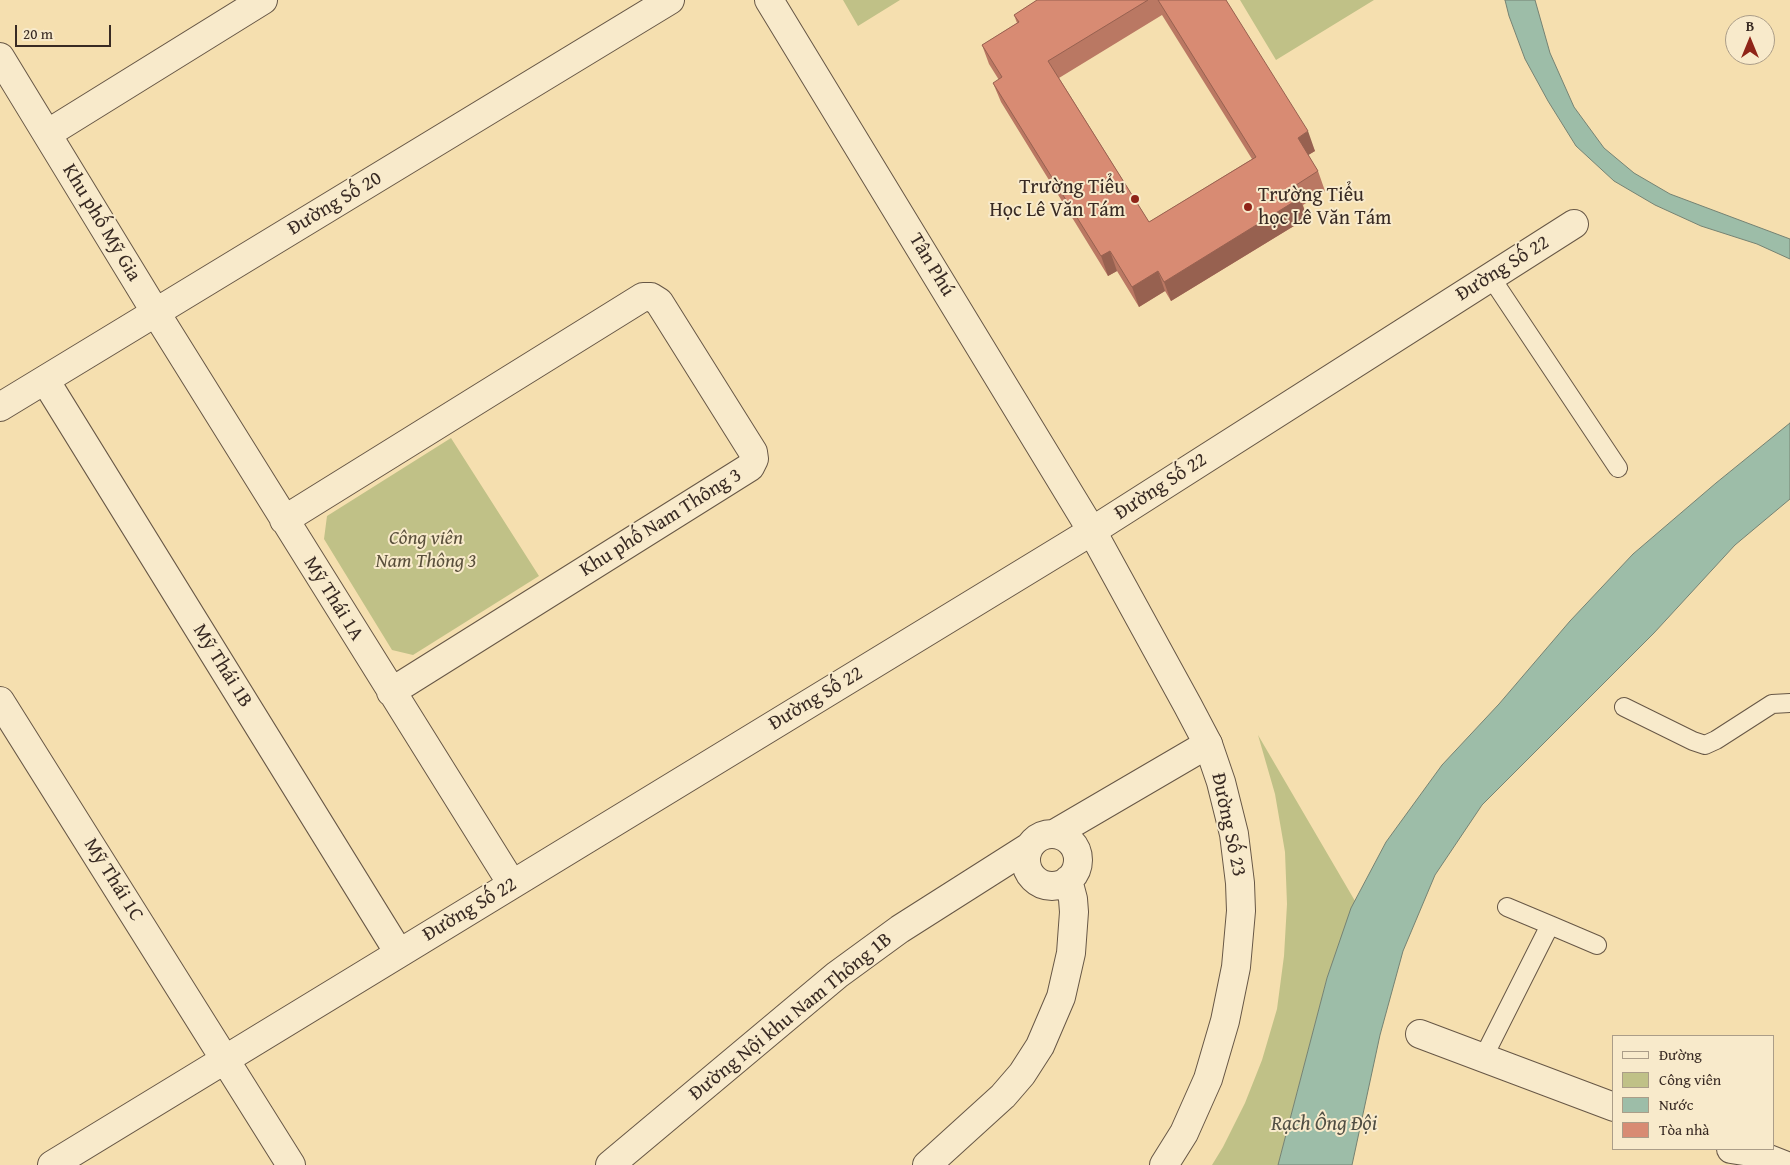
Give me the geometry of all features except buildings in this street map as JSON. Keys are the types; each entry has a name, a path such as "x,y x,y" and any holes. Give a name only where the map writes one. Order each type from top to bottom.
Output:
{"street":[{"path":"47,134 263,0"},
{"name":"Đường Số 20","path":"0,407 670,0"},
{"name":"Tân Phú","path":"769,0 1092,531"},
{"name":"Khu phố Mỹ Gia","path":"0,58 156,313"},
{"name":"Đường Số 22","path":"52,1165 1092,531 1574,224"},
{"name":"Khu phố Nam Thông 3","path":"284,520 643,297 651,297 659,302 752,452 754,459 750,467 391,692"},
{"name":"Mỹ Thái 1A","path":"156,313 512,884"},
{"name":"Mỹ Thái 1B","path":"45,380 400,953"},
{"name":"Đường Số 23","path":"1092,531 1208,744 1226,798 1237,855 1241,911 1236,967 1226,1021 1208,1079 1184,1134 1164,1165"},
{"name":"Mỹ Thái 1C","path":"0,701 291,1165"},
{"path":"1054,834 1068,840 1076,850 1078,861 1076,869 1068,880 1056,885 1048,885 1036,881 1030,875 1026,863 1029,847 1034,840 1042,836 1054,834 1208,744"},
{"name":"Đường Nội khu Nam Thông 1B","path":"610,1165 837,975 900,930 1029,847"},
{"path":"927,1165 1003,1096 1022,1074 1040,1046 1061,998 1071,953 1074,912 1068,880"},
{"path":"1420,1034 1612,1106"},
{"path":"1738,1150 1751,1152 1784,1165"}],"lane":[{"path":"1490,276 1618,468"},
{"path":"1624,707 1692,741 1705,745 1772,704 1790,703"},
{"path":"1507,907 1598,945"},
{"path":"1483,1058 1550,925"},
{"path":"1725,1165 1731,1150"}],"green space":[{"path":"843,0 900,0 858,26"},
{"path":"1240,0 1374,0 1276,60"},
{"name":"Công viên Nam Thông 3","path":"451,438 539,576 413,655 392,650 324,539 327,516"},
{"path":"1258,735 1355,901 1327,978 1278,1165 1212,1165 1245,1103 1262,1060 1277,1009 1284,956 1287,904 1285,852 1275,794"}],"water":[{"path":"1505,0 1535,0 1550,53 1574,107 1604,148 1634,173 1670,194 1790,239 1790,259 1757,244 1701,226 1655,205 1614,181 1576,146 1548,101 1525,59"},
{"name":"Rạch Ông Đội","path":"1790,423 1790,499 1735,545 1654,633 1482,805 1435,875 1403,951 1380,1035 1352,1165 1278,1165 1327,978 1351,908 1386,842 1442,765 1499,704 1570,621 1633,554"}],"place":[{"name":"Trường Tiểu Học Lê Văn Tám","path":"1135,199"},
{"name":"Trường Tiểu học Lê Văn Tám","path":"1248,207"}]}
